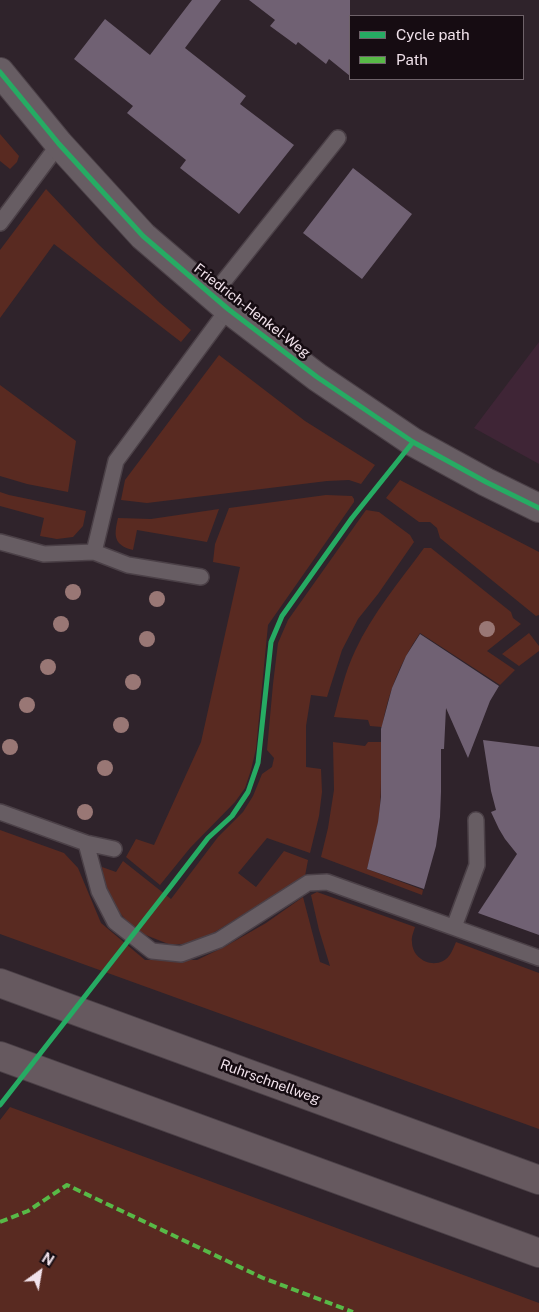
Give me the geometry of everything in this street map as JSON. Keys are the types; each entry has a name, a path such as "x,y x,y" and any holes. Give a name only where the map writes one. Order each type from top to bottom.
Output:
{"highway":[{"name":"Ruhrschnellweg","path":"0,983 539,1180"},
{"path":"0,1056 539,1253"}],"street":[{"name":"Friedrich-Henkel-Weg","path":"0,72 59,144 143,236 220,303 317,377 412,442 539,508"}],"lane":[{"path":"94,552 116,460 220,303 338,138"},
{"path":"0,223 59,144"},
{"path":"0,542 44,554 94,552 128,565 201,577"},
{"path":"0,812 86,842 114,849"},
{"path":"454,927 477,865 476,820"},
{"path":"86,842 99,891 115,922 152,952 181,954 219,940 308,883 327,882 539,958"}],"shaded area":[{"path":"0,134 19,156 17,162 10,169 0,161"},
{"path":"46,189 98,244 191,330 181,342 54,244 0,318 0,250"},
{"path":"539,342 539,464 474,428"},
{"path":"219,355 305,421 375,465 361,484 349,480 327,481 147,503 121,500 125,480"},
{"path":"0,385 76,441 68,492 27,484 0,476"},
{"path":"400,480 539,552 539,615 536,616 440,538 437,528 430,522 419,522 386,498"},
{"path":"0,492 86,511 83,526 73,537 57,539 40,536 44,518 0,506"},
{"path":"326,495 352,496 354,502 268,625 256,749 245,788 235,802 190,848 160,885 126,857 136,839 154,845 201,742 240,567 213,562 215,544 229,508"},
{"path":"219,509 207,542 137,530 133,550 126,548 116,538 118,518 151,519"},
{"path":"366,510 379,512 410,535 414,542 358,619 342,650 327,697 311,695 306,726 306,767 321,769 322,792 319,816 310,853 267,838 238,873 256,887 284,851 308,860 305,876 210,935 192,943 171,945 143,934 129,924 116,908 105,888 102,867 116,872 123,861 171,899 218,837 243,812 253,796 262,774 272,767 274,758 267,750 278,643 288,620"},
{"path":"424,548 431,548 511,612 513,618 521,624 487,651 515,670 500,685 420,633 406,655 396,678 382,727 370,726 368,720 334,717 348,667 362,637 387,598"},
{"path":"529,633 539,646 539,651 519,666 502,654"},
{"path":"333,742 365,746 368,742 381,742 381,783 378,823 367,869 423,890 422,895 321,857 334,790"},
{"path":"0,830 64,853 78,868 101,923 145,960 197,960 266,923 303,897 320,962 330,966 311,895 317,892 415,927 412,938 413,947 418,956 427,962 438,963 448,958 456,942 539,973 539,1129 0,934"},
{"path":"10,1107 539,1303 539,1312 0,1312 0,1120"}],"building":[{"path":"192,0 221,0 185,48 246,96 240,104 294,145 239,214 180,168 186,160 127,113 133,106 74,59 105,19 150,55"},
{"path":"249,0 350,0 349,75 329,59 326,64 298,42 296,45 270,26 275,20"},
{"path":"353,168 412,214 362,279 303,233"},
{"path":"420,634 499,686 490,701 468,758 446,708 444,749 441,749 440,817 436,846 424,889 367,869 378,822 381,797 381,729 392,688 406,656"},
{"path":"483,740 539,747 539,935 478,913 517,854 505,839 491,812 496,810"}],"marked path":[{"path":"0,1222 28,1211 67,1185 263,1278 353,1312"}],"cycle path":[{"path":"0,72 59,144 143,236 228,309 317,377 413,442 486,482 539,508"},
{"path":"0,1105 208,838 232,816 248,792 258,763 271,642 282,616 352,518 413,442"}]}
